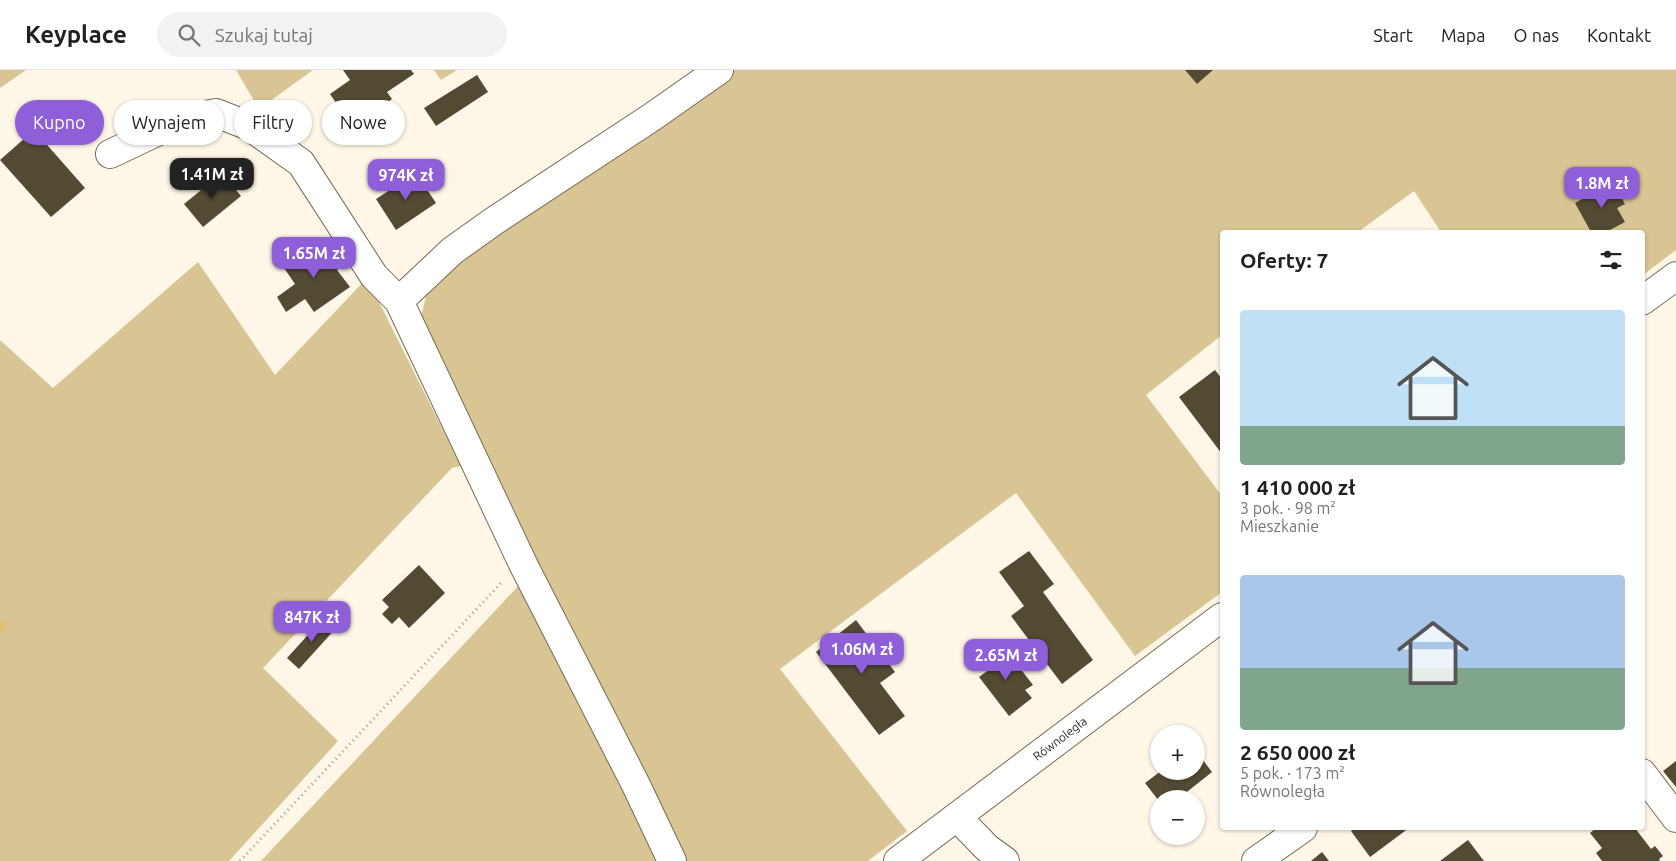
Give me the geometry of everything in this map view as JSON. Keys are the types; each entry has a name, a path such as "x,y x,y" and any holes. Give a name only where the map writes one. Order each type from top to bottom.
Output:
{"street":[{"path":"398,301 452,251 719,70"},
{"path":"110,154 184,119 216,113 248,126 301,163 374,276 398,301 524,566 672,861"},
{"path":"1645,299 1676,276"},
{"name":"Równoległa","path":"898,861 1220,619"},
{"path":"1645,777 1676,818"},
{"path":"957,817 987,848 1005,861"},
{"path":"1256,861 1300,830"}],"path":[{"path":"240,861 497,588 524,566"}],"shaded area":[{"path":"0,70 26,70 0,88"},
{"path":"236,70 313,70 271,100 254,100"},
{"path":"434,70 457,70 441,80"},
{"path":"735,70 1676,70 1676,250 1645,273 1645,230 1440,230 1414,191 1361,230 1220,230 1220,337 1146,395 1220,493 1220,593 1135,656 1016,493 780,669 907,831 868,861 683,861 418,330 426,296 435,274"},
{"path":"198,262 275,375 367,278 461,466 452,468 263,668 338,741 229,861 0,861 0,340 53,388"},
{"path":"521,583 668,861 261,861"}],"building":[{"path":"343,70 411,70 414,74 387,92 392,99 391,100 334,100 330,94 350,80"},
{"path":"1185,70 1213,70 1197,84"},
{"path":"477,75 488,92 436,126 424,108"},
{"path":"17,145 47,145 85,188 51,217 0,160"},
{"path":"222,173 241,196 203,227 184,204"},
{"path":"416,173 436,203 396,230 376,199"},
{"path":"1613,182 1625,204 1617,208 1625,222 1610,230 1590,230 1575,203"},
{"path":"320,244 328,255 336,249 346,264 337,270 350,287 314,312 305,299 286,312 277,297 295,284 284,268"},
{"path":"1215,370 1220,376 1220,451 1179,397"},
{"path":"1029,551 1054,584 1043,592 1093,660 1062,684 1011,616 1024,606 999,572"},
{"path":"419,565 445,593 409,628 399,617 392,624 382,614 389,607 382,600"},
{"path":"325,616 337,627 299,669 287,658"},
{"path":"856,620 895,672 880,683 905,716 879,735 816,652"},
{"path":"1003,646 1033,685 1025,690 1032,698 1009,716 979,677 990,669 984,661"},
{"path":"1676,761 1676,787 1663,771"},
{"path":"1205,763 1212,772 1205,778"},
{"path":"1150,779 1202,780 1189,790 1150,790 1145,783"},
{"path":"1353,830 1406,830 1370,857 1351,831"},
{"path":"1594,830 1637,830 1651,849 1655,846 1663,856 1659,859 1660,861 1602,861 1596,853 1602,848 1590,833"},
{"path":"1468,840 1484,861 1440,861"},
{"path":"1322,852 1329,861 1311,861"}],"waterway":[{"path":"0,624 2,628"}]}
